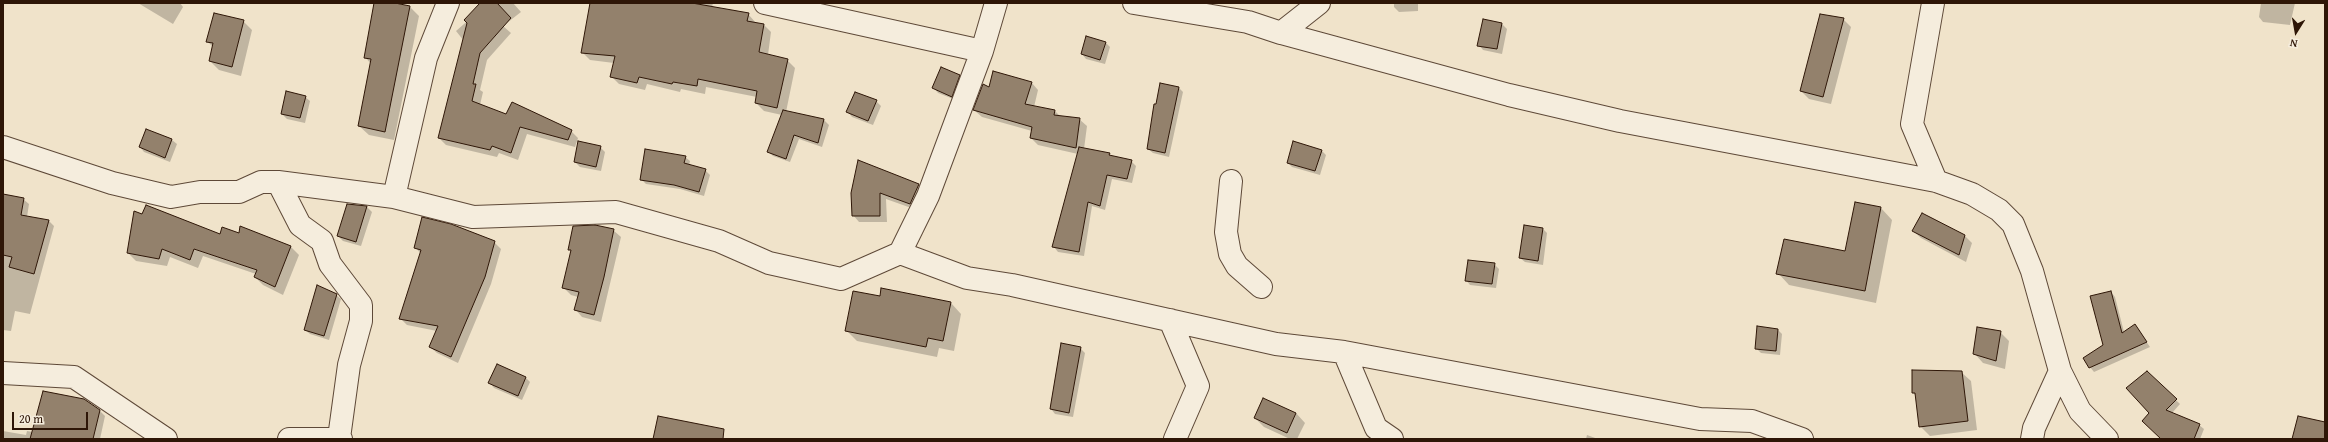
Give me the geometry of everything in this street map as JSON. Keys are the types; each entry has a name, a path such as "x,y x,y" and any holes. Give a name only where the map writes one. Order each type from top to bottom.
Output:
{"street":[{"path":"394,196 426,58 448,3"},
{"path":"765,3 982,52"},
{"path":"3,147 112,184 171,197 200,192 239,192 261,182 278,182 394,196 473,217 616,212 719,241 769,263 840,279 900,253 928,196 982,52 996,3"},
{"path":"1134,3 1248,22 1281,33 1509,95 1620,121 1936,181 1972,194 1999,210 2013,224 2032,271 2060,371 2080,411 2106,439"},
{"path":"1281,33 1319,3"},
{"path":"1933,3 1912,124 1936,181"},
{"path":"278,182 300,225 322,241 330,264 361,305 361,320 349,365 339,439 289,439"},
{"path":"1231,182 1226,232 1230,254 1236,266 1261,287"},
{"path":"900,253 967,278 1012,285 1276,344 1344,352 1700,419 1752,421 1802,439"},
{"path":"1170,320 1198,386 1175,439"},
{"path":"1344,352 1376,428 1392,439"},
{"path":"2032,439 2034,428 2060,371"},
{"path":"3,373 74,377 166,439"}],"building":[{"path":"374,3 395,3 410,6 385,132 358,126 371,59 364,58"},
{"path":"480,3 497,3 511,18 480,53 473,84 476,84 472,101 506,114 512,102 572,130 568,140 520,127 511,153 492,146 490,150 438,138 467,23 464,20"},
{"path":"590,3 692,3 749,13 747,21 764,24 759,52 788,59 777,108 755,103 757,91 698,79 697,86 673,82 672,84 639,77 637,83 610,77 615,56 581,53"},
{"path":"214,13 244,20 232,67 209,61 213,43 206,42"},
{"path":"1820,14 1844,18 1823,97 1800,91"},
{"path":"1483,19 1502,23 1497,49 1477,46"},
{"path":"1086,36 1106,42 1100,60 1081,54"},
{"path":"941,67 960,75 952,97 932,88"},
{"path":"993,71 1032,82 1025,104 1055,110 1054,115 1080,118 1076,148 1030,138 1032,127 973,110 983,84 989,87"},
{"path":"1160,83 1179,87 1165,153 1147,149 1154,104 1156,104"},
{"path":"286,91 306,96 300,118 281,114"},
{"path":"855,92 877,100 868,121 846,112"},
{"path":"783,110 824,119 818,143 794,135 786,159 767,152"},
{"path":"146,129 172,139 165,158 139,147"},
{"path":"578,141 601,146 596,167 574,162"},
{"path":"1293,141 1322,150 1315,171 1287,163"},
{"path":"1079,147 1110,153 1109,155 1132,160 1127,179 1107,175 1100,206 1088,202 1079,252 1052,247"},
{"path":"645,149 686,156 684,163 706,169 699,192 674,185 640,180"},
{"path":"858,160 919,184 910,204 880,193 880,216 852,216 851,193"},
{"path":"3,194 24,198 21,215 49,220 34,274 9,267 12,257 3,255"},
{"path":"1855,202 1881,207 1865,291 1776,274 1784,239 1845,251"},
{"path":"347,204 367,206 356,242 337,236"},
{"path":"146,205 220,234 222,227 239,233 240,226 291,246 275,287 254,277 257,270 194,249 190,260 162,249 159,259 127,253 134,211 142,214"},
{"path":"1922,213 1965,235 1959,255 1912,231"},
{"path":"422,217 451,224 495,241 485,277 451,357 429,347 438,326 399,319 421,250 414,248"},
{"path":"595,225 614,229 594,315 574,310 579,292 562,288 571,250 568,250 573,226"},
{"path":"1524,225 1543,228 1538,261 1519,258"},
{"path":"1468,260 1495,263 1492,284 1465,281"},
{"path":"317,285 337,294 324,336 304,330"},
{"path":"881,288 951,302 943,341 928,338 926,347 845,331 853,291 880,296"},
{"path":"2111,291 2122,333 2135,324 2147,342 2089,368 2083,358 2103,345 2090,296"},
{"path":"1757,326 1778,329 1776,351 1755,349"},
{"path":"1977,327 2001,331 1996,361 1973,354"},
{"path":"1061,343 1081,347 1069,413 1050,409"},
{"path":"497,364 526,377 518,396 488,383"},
{"path":"1912,370 1962,371 1968,421 1919,427 1915,393 1912,393"},
{"path":"2147,371 2177,399 2166,410 2200,424 2194,439 2161,439 2142,421 2149,413 2126,388"},
{"path":"43,391 84,399 100,410 93,439 30,439"},
{"path":"1263,398 1296,413 1287,433 1254,418"},
{"path":"658,416 724,429 723,439 653,439"},
{"path":"2298,416 2325,422 2325,439 2292,439"}]}
